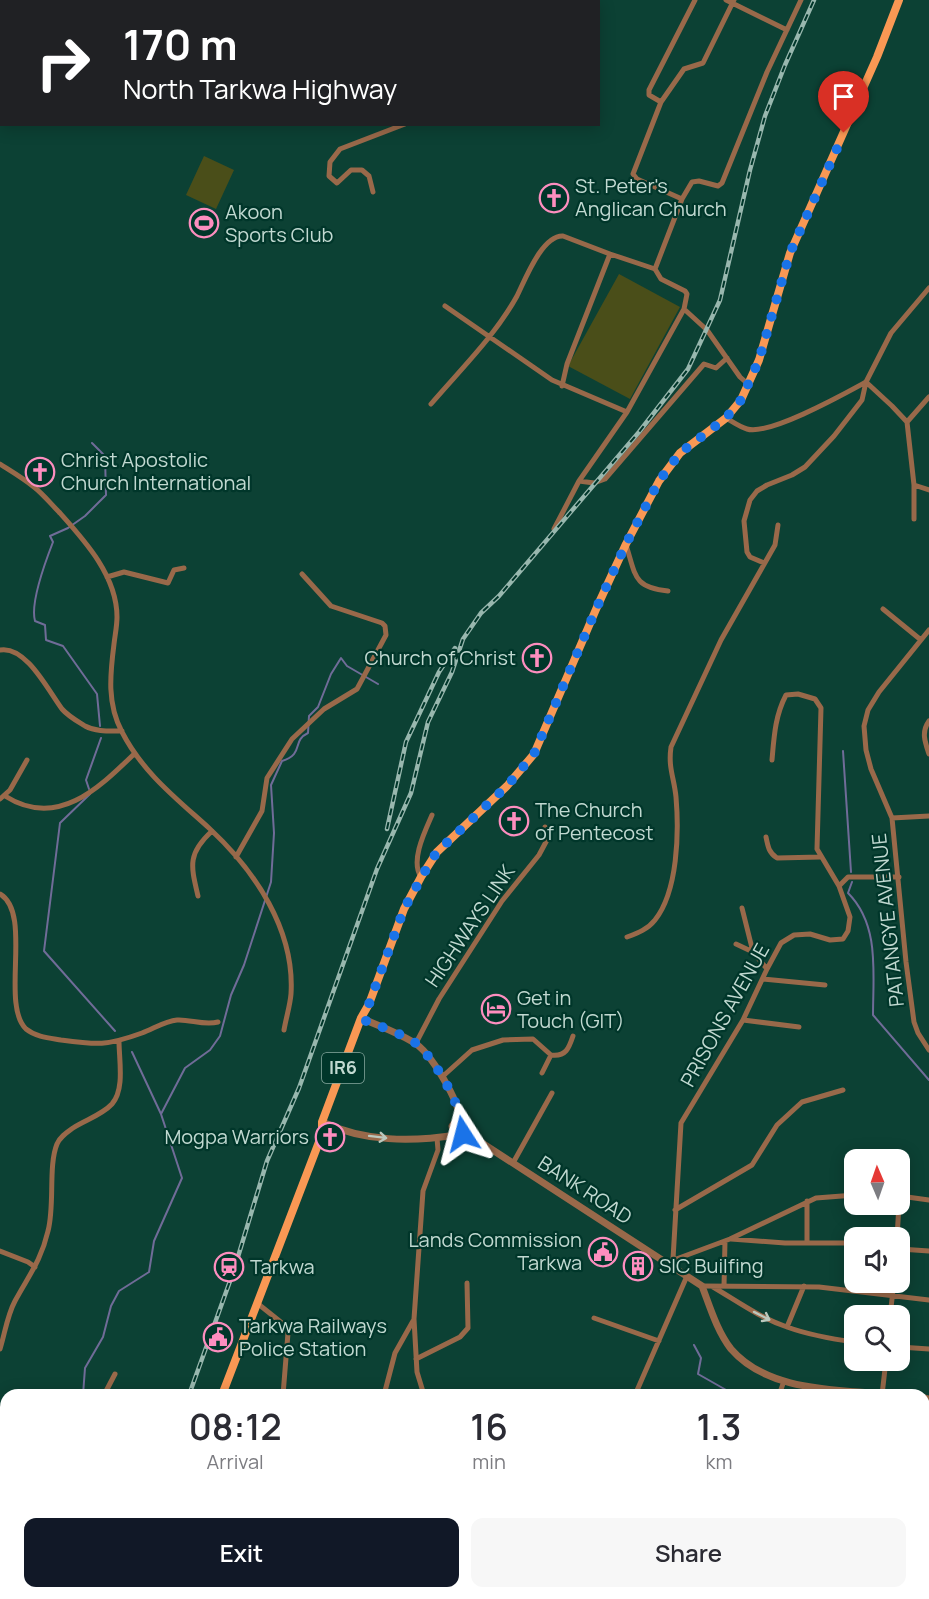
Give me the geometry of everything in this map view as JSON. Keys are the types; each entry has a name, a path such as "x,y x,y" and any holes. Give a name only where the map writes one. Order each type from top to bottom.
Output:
{"main road":[{"name":"IR6","path":"224,1389 404,909 437,852 507,786 534,754 626,544 659,481 680,453 726,418 741,400 749,385 774,314 790,253 877,57 899,0"}],"street":[{"path":"661,102 649,94 649,90 695,0"},
{"path":"726,0 787,30"},
{"path":"554,529 579,481 627,412 684,309 687,294 685,291 660,279 655,268 682,199 694,181 718,186 722,183 767,72 801,0"},
{"path":"682,199 636,179 633,174 661,102 684,69 703,63 733,2"},
{"path":"373,192 369,176 362,170 351,170 337,183 329,176 330,162 340,149 400,126"},
{"path":"431,404 509,311 533,264 551,240 563,236 655,268"},
{"path":"562,386 567,364 610,254"},
{"path":"764,563 750,558 747,552 744,521 750,500 767,484 792,475 805,467 834,436 862,400 866,382 891,333 929,288"},
{"path":"445,306 562,386 627,412"},
{"path":"684,309 707,330 740,377 749,385"},
{"path":"579,481 594,483 605,479 704,364 716,368 728,358"},
{"path":"726,418 748,430 765,429 834,400 866,382"},
{"path":"866,382 907,422 914,485 914,519"},
{"path":"907,422 929,397"},
{"path":"0,464 34,487 74,528 89,546 107,577 117,616 110,692 114,714 134,754 166,790 212,831 262,891 285,941 291,997 284,1030"},
{"path":"914,485 929,490"},
{"path":"627,937 644,930 655,920 667,894 675,867 678,841 676,797 669,761 672,747 721,640 775,545 778,525"},
{"path":"626,544 641,584 647,588 668,591"},
{"path":"107,577 124,572 168,583 173,572 184,568"},
{"path":"236,857 262,811 267,778 292,739 324,709 357,689 386,634 382,623 331,606 302,574"},
{"path":"883,609 921,640"},
{"name":"PATANGYE AVENUE","path":"929,630 879,692 868,710 864,726 866,750 871,769 892,818 914,1022 929,1050"},
{"path":"0,650 9,649 19,654 37,672 62,709 80,723 96,730 122,731"},
{"name":"PRISONS AVENUE","path":"670,1261 681,1123 743,1020 766,969 782,943 794,935 810,934 830,939 843,939 848,931 850,917 839,886 817,849 816,827 822,721 821,708 815,699 798,694 786,695 779,709 774,731 772,760"},
{"path":"929,721 924,739 929,754"},
{"path":"27,760 17,779 3,797 18,804 46,810 73,802 102,785 134,754"},
{"path":"421,877 417,871 419,851 432,815"},
{"path":"892,818 929,816"},
{"name":"HIGHWAYS LINK","path":"416,1043 439,999 496,909 539,855 546,840 545,827"},
{"path":"198,896 192,862 196,848 212,831"},
{"path":"766,837 768,848 777,858 820,857"},
{"path":"839,886 848,877 899,877"},
{"path":"0,894 6,899 11,910 15,940 13,1004 17,1017 25,1028 49,1038 91,1044 119,1041 176,1020 218,1022"},
{"path":"742,908 753,952 766,969"},
{"path":"736,944 753,952"},
{"path":"763,979 825,985"},
{"path":"364,1019 416,1043 442,1077 456,1101 460,1121"},
{"path":"743,1020 800,1027"},
{"path":"442,1077 472,1050 503,1040 533,1039 551,1055 561,1055 567,1051 573,1036"},
{"path":"0,1349 15,1302 40,1260 51,1218 53,1164 57,1144 63,1135 112,1103 117,1094 120,1078 119,1041"},
{"path":"542,1073 551,1055"},
{"path":"675,1210 752,1165 777,1125 802,1101 843,1090"},
{"path":"513,1163 552,1093"},
{"path":"323,1126 354,1134 404,1140 457,1135 465,1132 465,1124 460,1121 455,1122 452,1126 457,1135"},
{"name":"BANK ROAD","path":"465,1132 670,1261 702,1286"},
{"path":"422,1389 417,1372 414,1319 423,1191 438,1150 438,1137"},
{"path":"670,1261 727,1240 807,1201 825,1196 844,1195"},
{"path":"910,1197 929,1200"},
{"path":"807,1201 807,1242"},
{"path":"727,1240 844,1243"},
{"path":"724,1286 727,1240"},
{"path":"910,1250 929,1251"},
{"path":"0,1251 35,1267"},
{"path":"638,1389 687,1276"},
{"path":"416,1359 466,1332 468,1324 467,1283"},
{"path":"835,1389 783,1381 753,1368 731,1348 716,1322 702,1286 804,1286 929,1300"},
{"path":"712,1286 750,1310 787,1328 844,1340"},
{"path":"787,1328 804,1286"},
{"path":"891,1305 892,1293"},
{"path":"257,1304 282,1323 288,1333 283,1389"},
{"path":"594,1318 659,1341"},
{"path":"386,1389 395,1353 414,1319"},
{"path":"910,1348 929,1349"},
{"path":"883,1389 885,1371"},
{"path":"107,1389 115,1374"},
{"path":"781,1389 783,1381"}],"green space":[{"path":"204,156 234,170 216,209 186,195"},
{"path":"619,274 680,307 630,399 568,366"}],"waterway":[{"path":"92,443 105,456 106,495 85,516 68,528 50,536 53,542 40,582 34,613 35,621 45,625 46,640 63,646 97,694 100,726"},
{"path":"161,1114 185,1068 210,1050 220,1036 231,995 244,965 271,882 274,833 271,785 282,761 293,755 300,740 308,733 309,716 318,707 331,674 341,658 347,666 378,684"},
{"path":"89,789 86,780 101,738"},
{"path":"843,751 851,872"},
{"path":"90,794 60,823 44,951 115,1031"},
{"path":"852,882 848,893 865,920 873,950 873,1015 929,1080"},
{"path":"83,1389 85,1368 103,1337 111,1306 119,1291 149,1272 154,1241 182,1178 161,1114 132,1052"},
{"path":"694,1345 701,1358 698,1374 724,1389"}],"railway":[{"path":"191,1389 234,1270 267,1161 299,1088 377,869 411,793 428,722 452,672 463,639 481,613 499,596 639,432 688,369 720,300 765,116 814,0"},
{"path":"387,829 406,742 439,672 455,648"}],"place":[{"name":"St. Peter's Anglican Church","path":"554,198"},
{"name":"Akoon Sports Club","path":"204,223"},
{"name":"Christ Apostolic Church International","path":"40,472"},
{"name":"Church of Christ","path":"537,658"},
{"name":"The Church of Pentecost","path":"514,821"},
{"name":"Get in Touch (GIT)","path":"496,1009"},
{"name":"Mogpa Warriors","path":"330,1137"},
{"name":"Lands Commission Tarkwa","path":"603,1252"},
{"name":"SIC Builfing","path":"638,1266"},
{"name":"Tarkwa","path":"229,1267"},
{"name":"Tarkwa Railways Police Station","path":"218,1337"}],"route":[{"path":"463,1134 466,1126 460,1121 456,1101 442,1077 416,1043 366,1021 369,1004 404,909 437,852 507,786 534,754 597,607 659,481 680,453 726,418 741,400 759,360 790,253 844,133"}]}
